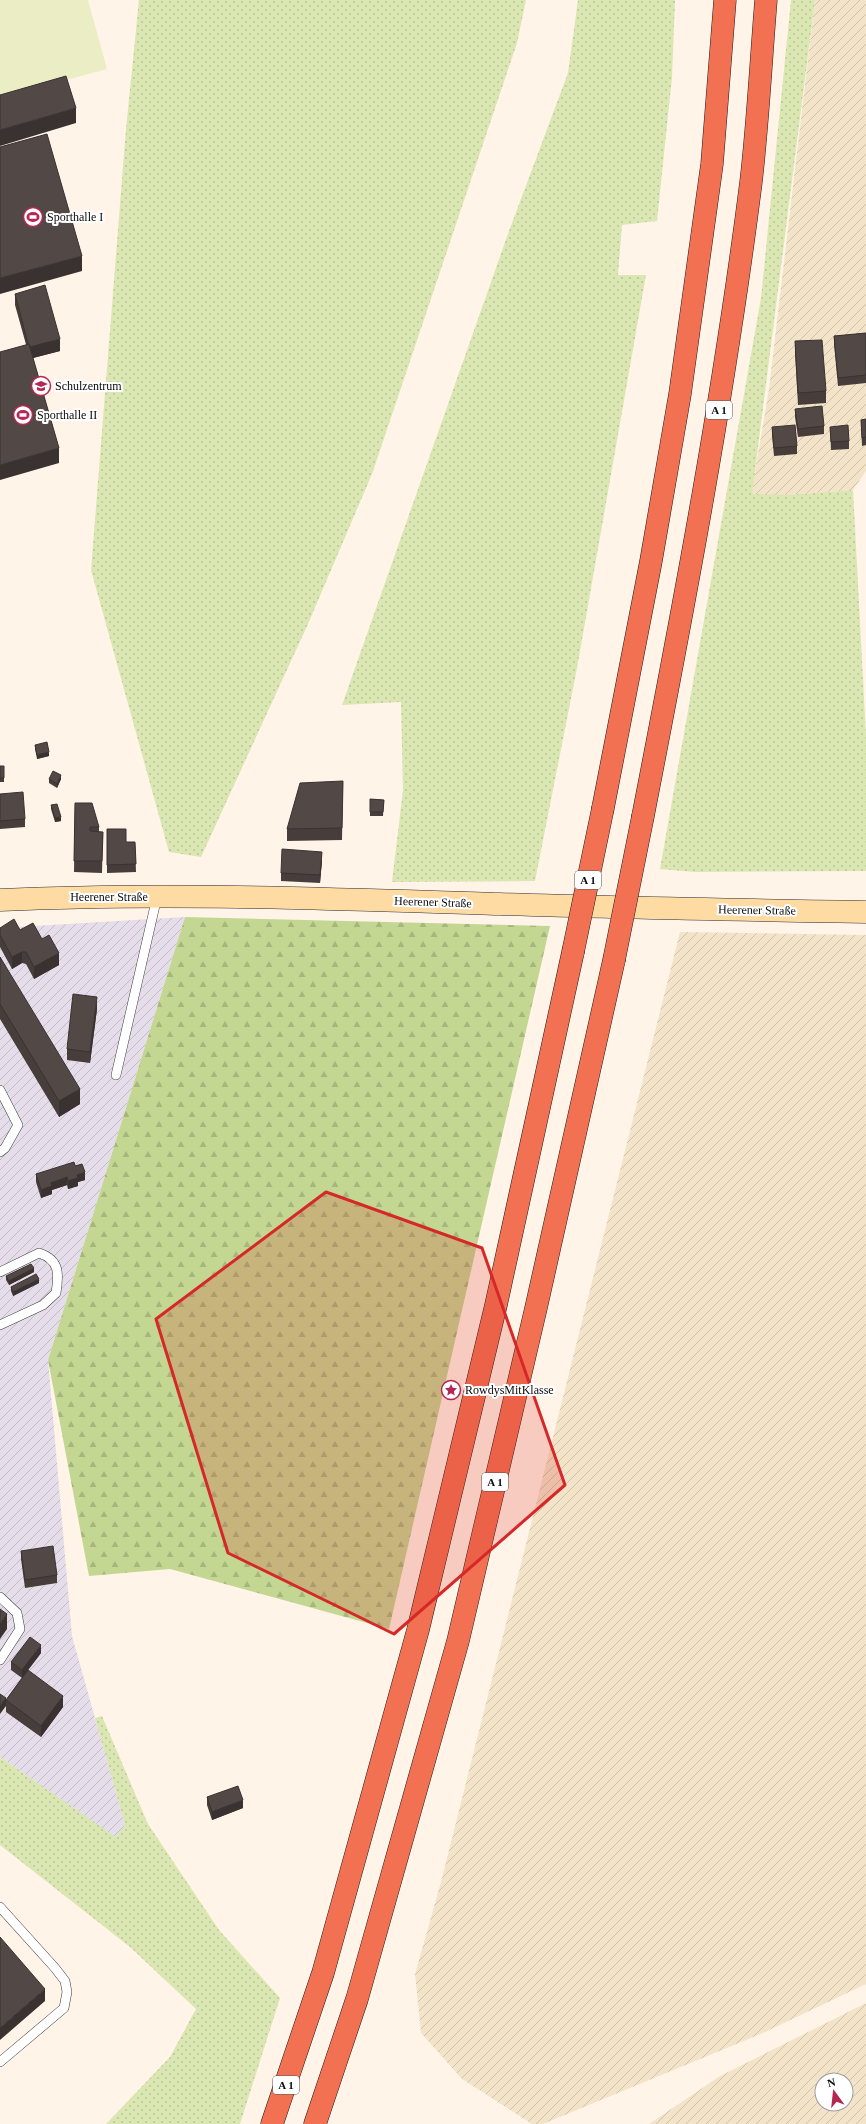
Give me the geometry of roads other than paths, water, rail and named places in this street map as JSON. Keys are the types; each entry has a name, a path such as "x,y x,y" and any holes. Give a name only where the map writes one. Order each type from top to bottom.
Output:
{"highway":[{"name":"A 1","path":"272,2124 300,2046 323,1973 420,1622 496,1305 573,952 603,808 651,561 680,394 712,164 725,0"},
{"name":"A 1","path":"315,2124 357,1999 458,1641 538,1300 614,960 690,574 720,405 751,180 766,0"}],"main road":[{"name":"Heerener Straße","path":"0,900 73,897 287,897 597,907 866,912"}],"lane":[{"path":"116,1075 157,897"},
{"path":"0,1090 18,1125 5,1148 0,1152"},
{"path":"0,1272 38,1253 54,1262 58,1273 56,1293 43,1305 0,1325"},
{"path":"0,1597 17,1614 20,1629 0,1660"},
{"path":"0,1907 55,1968 65,1981 67,1992 64,2008 0,2062"}],"place":[{"name":"Sporthalle I","path":"33,217"},
{"name":"Schulzentrum","path":"41,386"},
{"name":"Sporthalle II","path":"23,415"},
{"name":"RowdysMitKlasse","path":"451,1390"}]}
